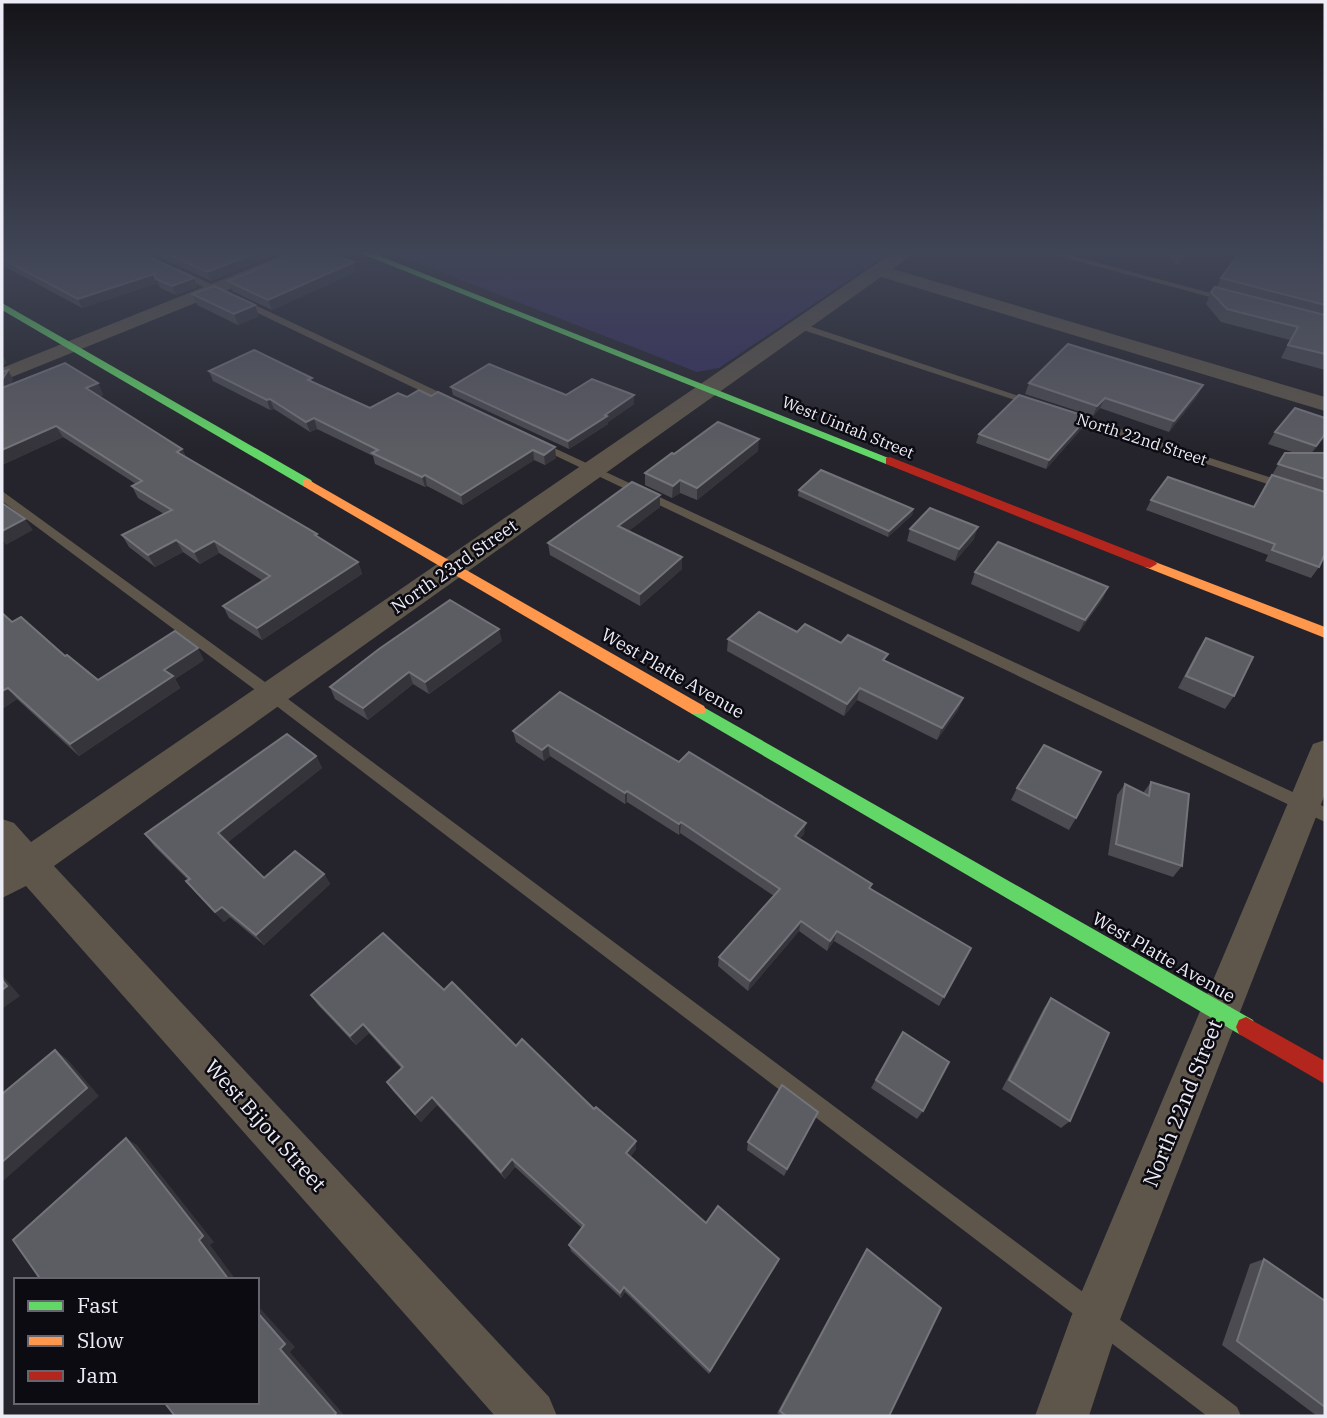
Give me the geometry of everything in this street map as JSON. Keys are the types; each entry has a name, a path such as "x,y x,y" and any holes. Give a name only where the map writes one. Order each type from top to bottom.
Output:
{"street":[{"name":"West Platte Avenue","path":"21,317 1325,1073"},
{"path":"2,375 146,317"},
{"name":"West Uintah Street","path":"526,317 1325,633"},
{"name":"North 23rd Street","path":"11,860 271,694 813,317"},
{"path":"1034,317 1325,404"},
{"name":"North 22nd Street","path":"1062,1416 1096,1317 1219,1012 1314,810 1325,753"},
{"name":"West Bijou Street","path":"11,860 530,1416"}],"lane":[{"path":"273,317 461,407"},
{"name":"North 22nd Street","path":"800,326 1325,499"},
{"path":"522,436 1314,810"},
{"path":"2,495 271,694 1228,1416"}],"shaded area":[{"path":"557,317 794,317 719,368 697,372"}],"building":[{"path":"1259,317 1325,317 1325,354 1288,345 1298,327"},
{"path":"1068,344 1203,385 1174,421 1105,398 1097,406 1029,383"},
{"path":"254,350 312,378 308,380 370,408 398,393 407,397 419,390 431,396 438,392 555,447 544,455 533,450 461,495 425,475 422,477 372,453 378,450 314,418 306,422 270,399 267,400 209,371"},
{"path":"65,363 98,383 86,388 182,449 177,452 317,534 315,535 358,562 257,628 223,606 270,576 214,541 194,552 176,540 148,555 122,535 172,510 132,486 142,481 56,426 2,450 2,388"},
{"path":"489,364 566,395 592,379 634,395 568,441 451,387"},
{"path":"1019,395 1088,417 1049,460 979,434"},
{"path":"1295,408 1325,418 1325,434 1316,446 1275,432"},
{"path":"718,422 759,439 697,488 680,480 673,486 645,473 674,454"},
{"path":"1285,453 1325,453 1325,479 1278,464"},
{"path":"821,470 913,509 889,531 799,490"},
{"path":"1272,475 1325,492 1325,554 1319,567 1272,550 1275,544 1151,500 1168,477 1254,507"},
{"path":"632,482 660,495 618,526 682,557 640,594 548,543"},
{"path":"2,503 25,519 2,531"},
{"path":"930,508 978,527 959,549 910,529"},
{"path":"998,542 1108,587 1085,620 975,572"},
{"path":"450,600 499,629 425,682 409,672 363,708 330,687 379,649"},
{"path":"759,612 797,632 805,624 841,643 848,635 888,654 883,660 963,698 942,728 860,688 847,704 728,639"},
{"path":"2,613 12,622 21,617 65,656 98,680 175,631 198,648 164,670 173,676 70,744 8,688 2,691"},
{"path":"1206,638 1253,657 1234,696 1186,676"},
{"path":"560,692 679,762 689,752 806,823 795,836 872,884 869,888 971,948 944,997 837,931 830,941 801,921 750,981 719,957 780,889 681,822 679,824 627,791 625,793 548,745 542,750 513,731"},
{"path":"287,734 316,756 218,833 264,878 295,851 324,874 256,935 222,907 215,912 186,881 190,879 145,834"},
{"path":"1044,745 1101,772 1076,818 1017,788"},
{"path":"1151,782 1189,794 1182,866 1116,844 1125,784 1149,796"},
{"path":"383,933 444,990 452,982 516,1046 522,1039 594,1109 596,1107 636,1141 626,1153 706,1223 718,1206 779,1259 710,1371 624,1287 620,1293 569,1245 584,1225 512,1159 501,1172 432,1097 415,1114 387,1082 403,1067 363,1024 350,1036 311,995"},
{"path":"1051,998 1109,1033 1070,1121 1009,1080"},
{"path":"903,1032 949,1062 923,1111 876,1080"},
{"path":"55,1050 87,1088 2,1162 2,1094"},
{"path":"782,1085 818,1112 787,1169 748,1142"},
{"path":"126,1138 203,1236 199,1240 228,1278 40,1278 13,1240"},
{"path":"867,1249 941,1308 889,1416 786,1416 780,1411"},
{"path":"1264,1259 1325,1301 1325,1407 1237,1341"},
{"path":"259,1314 285,1344 280,1349 336,1413 334,1416 175,1416 166,1404 259,1404"}],"traffic: fast":[{"path":"21,317 307,483"},
{"path":"526,317 890,461"},
{"path":"698,710 1246,1027"}],"traffic: slow":[{"path":"307,483 698,710"},
{"path":"1150,564 1325,633"}],"traffic: jam":[{"path":"890,461 1150,564"},
{"path":"1246,1027 1325,1073"}]}
